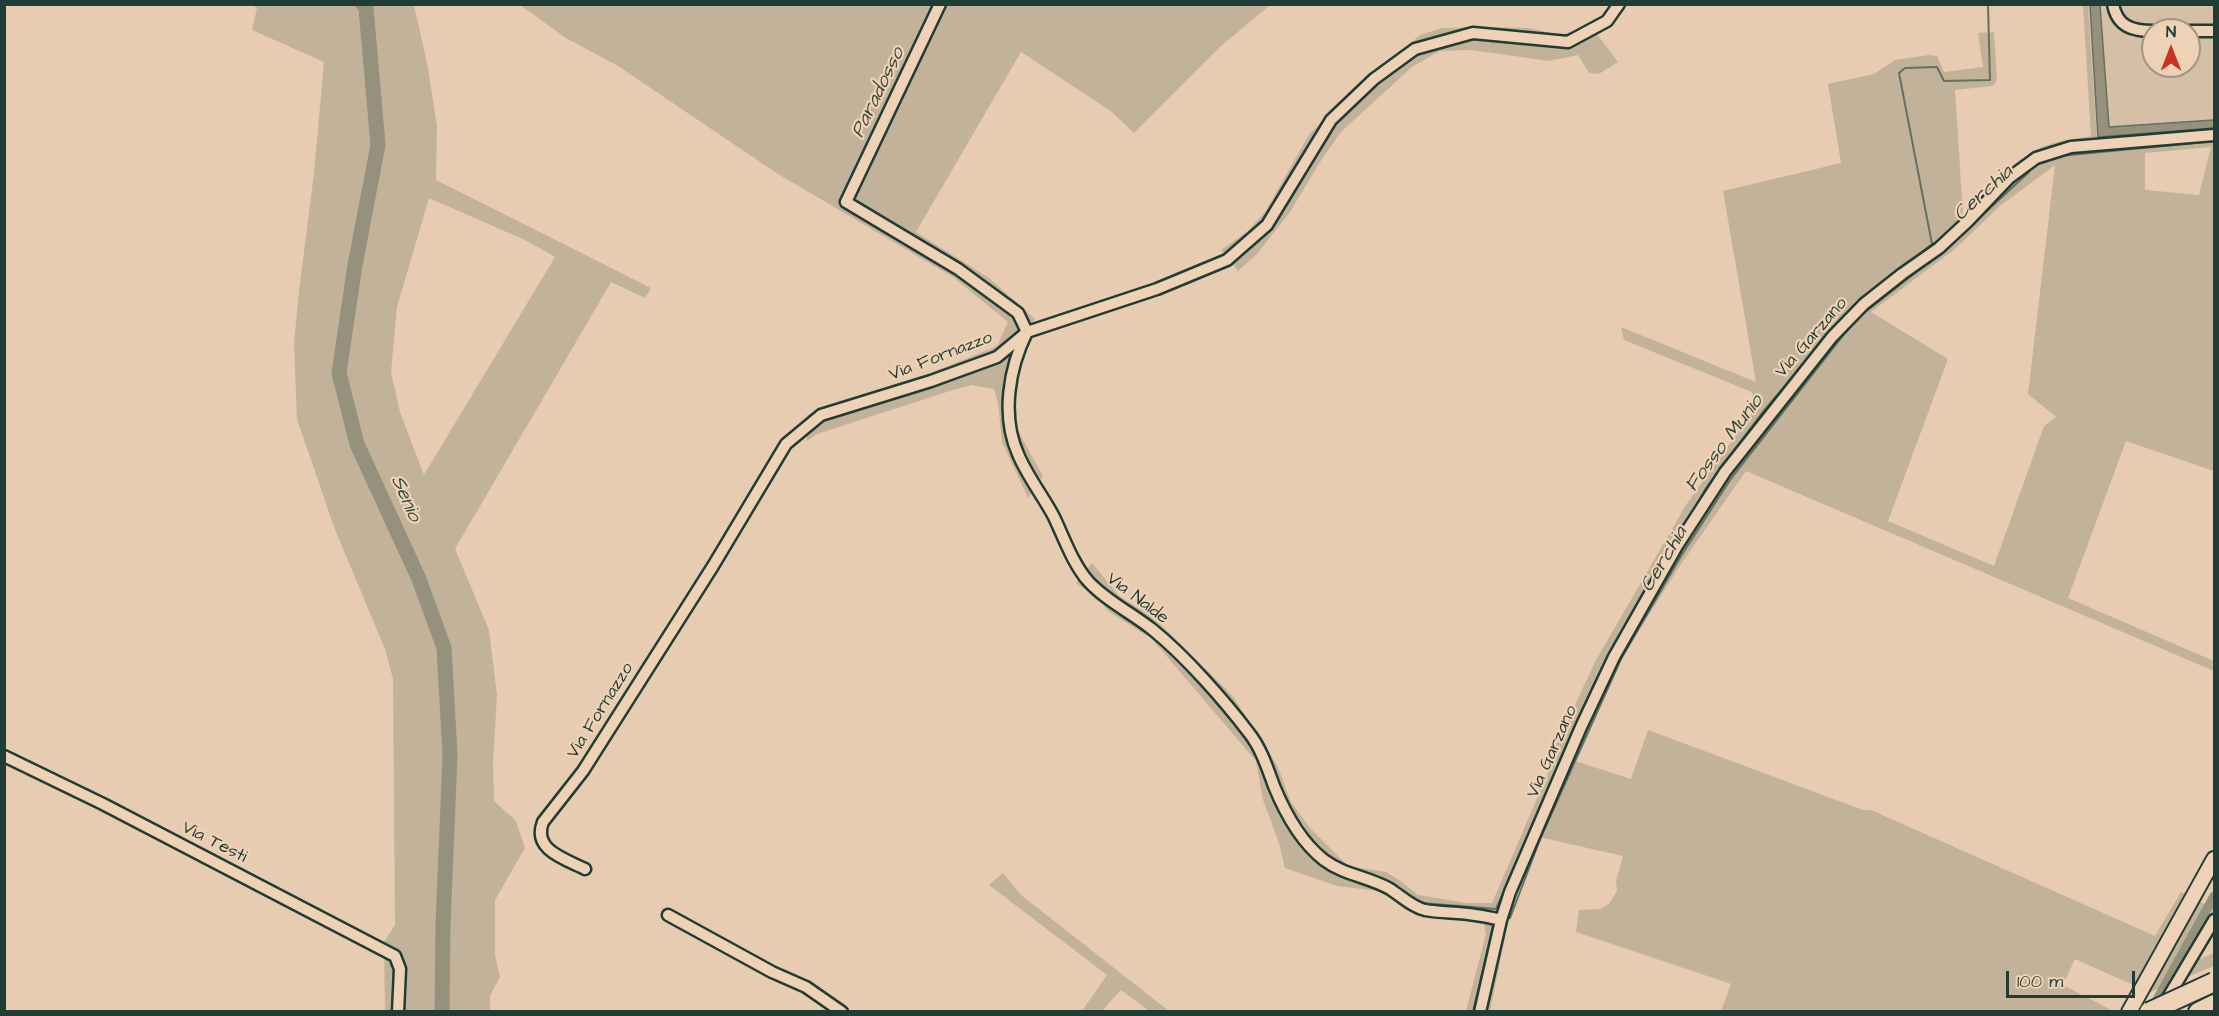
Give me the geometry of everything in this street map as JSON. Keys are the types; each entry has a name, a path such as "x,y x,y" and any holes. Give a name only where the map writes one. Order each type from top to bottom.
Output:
{"highway":[{"path":"2149,1011 2214,982"},
{"path":"2198,1011 2214,1004"}],"main road":[{"path":"2129,1011 2214,859"}],"street":[{"path":"940,4 846,202 958,268 1018,313 1027,332"},
{"name":"Via Fornazzo","path":"585,869 546,846 540,839 539,831 543,822 583,771 713,566 786,444 821,415 931,381 997,357 1027,332 1157,289 1227,260 1267,225 1331,120 1374,79 1415,49 1473,33 1568,42 1607,21 1619,4"},
{"path":"2113,4 2120,22 2127,27 2141,31"},
{"name":"Via Garzano","path":"1480,1011 1501,920 1515,881 1614,657 1677,546 1725,472 1832,337 1864,304 1939,248 2009,178 2036,158 2071,147 2214,135"},
{"name":"Via Nalde","path":"1027,332 1019,348 1009,399 1009,419 1013,440 1025,468 1044,499 1085,578 1171,646 1231,710 1251,735 1262,755 1281,803 1292,822 1318,855 1338,869 1388,888 1425,910 1474,914 1501,920"},
{"name":"Via Testi","path":"4,756 103,804 395,956 400,969 398,1011"},
{"path":"668,915 772,972 806,987 842,1011"},
{"path":"2159,1011 2214,920"}],"shaded area":[{"path":"252,5 414,5 428,68 437,127 436,180 651,288 645,298 611,282 455,549 489,630 497,696 493,762 494,801 516,821 525,848 495,900 495,956 500,977 490,996 490,1011 385,1011 384,942 395,925 393,679 385,649 334,527 297,419 294,343 314,173 324,62 252,30 257,8","holes":["429,198 527,241 555,257 424,475 400,412 391,372 397,307"]},
{"path":"520,5 1270,5 1220,47 1134,133 1112,112 1021,52 916,232 989,278 1035,319 1010,356 1018,431 1043,476 1028,498 1002,442 998,403 994,389 972,385 953,390 817,434 807,441 807,415 931,373 997,346 1008,322 953,277 778,174 618,66 566,38"},
{"path":"2083,5 2088,5 2097,139 2214,129 2214,471 2126,441 2068,598 2214,661 2214,671 1746,471 1681,564 1605,684 1572,760 1631,779 1648,730 1863,810 1871,810 2155,936 2181,892 2214,909 2214,931 2197,960 2214,953 2214,966 2126,1002 2133,985 2075,959 2063,985 2111,1010 2106,1012 1721,1011 1731,984 1576,932 1579,910 1600,909 1609,904 1617,891 1616,881 1623,856 1539,837 1513,898 1490,1011 1466,1011 1486,934 1484,924 1430,916 1397,903 1379,891 1337,886 1285,868 1279,843 1263,800 1256,761 1152,639 1108,611 1100,600 1076,583 1092,563 1119,596 1153,617 1232,695 1277,765 1291,802 1310,828 1348,866 1386,872 1418,895 1467,903 1492,903 1551,766 1551,756 1596,660 1686,505 1753,411 1752,392 1624,340 1621,327 1756,382 1723,191 1841,163 1828,84 1874,74 1895,60 1929,55 1937,56 1944,72 1983,67 1978,33 1994,32 1997,80 1993,86 1955,90 1963,215 2012,168 2034,152 2056,142 2091,136","holes":["2211,147 2199,195 2145,190 2145,153","2055,165 2028,394 2056,417 2044,426 1994,566 1888,521 1948,359 1871,312 1955,249 2000,206"]},
{"path":"2088,5 2214,5 2214,129 2097,139"},
{"path":"2090,5 2100,5 2109,127 2214,120 2214,128 2098,137"},
{"path":"1590,25 1618,62 1599,74 1589,73 1578,55 1549,61 1471,50 1440,51 1413,66 1341,132 1290,212 1257,254 1238,271 1221,250 1248,231 1265,212 1310,133 1420,35 1442,28 1487,27 1529,28 1561,35"},
{"path":"1003,873 1021,895 1169,1011 1149,1011 1121,990 1102,1011 1082,1011 1107,975 989,885"}],"waterway":[{"name":"Senio","path":"363,4 366,8 378,145 355,265 339,373 357,444 419,579 444,648 450,755 442,1012"},
{"name":"Fosso Munio","path":"1902,268 1932,244 1899,73 1905,68 1937,67 1944,81 1990,80 1988,4"},
{"name":"Cerchia","path":"2060,156 2214,141"},
{"name":"Cerchia","path":"2038,164 2049,159"},
{"name":"Cerchia","path":"1974,223 2029,172"},
{"name":"Cerchia","path":"1860,316 1938,255"},
{"name":"Fosso Munio","path":"1865,297 1893,275"},
{"name":"Fosso Munio","path":"1685,525 1706,488 1762,413 1841,320"},
{"name":"Cerchia","path":"1510,918 1541,837 1621,659 1681,556 1730,480 1852,324"},
{"name":"Fosso Munio","path":"1620,636 1642,597"},
{"name":"Fosso Munio","path":"1581,714 1607,660"},
{"name":"Fosso Munio","path":"1398,888 1422,903 1496,909 1538,813"},
{"path":"2153,1007 2214,896"},
{"path":"1473,1012 1493,927"}],"water label":[{"name":"Paradosso","path":"879,93"}]}
